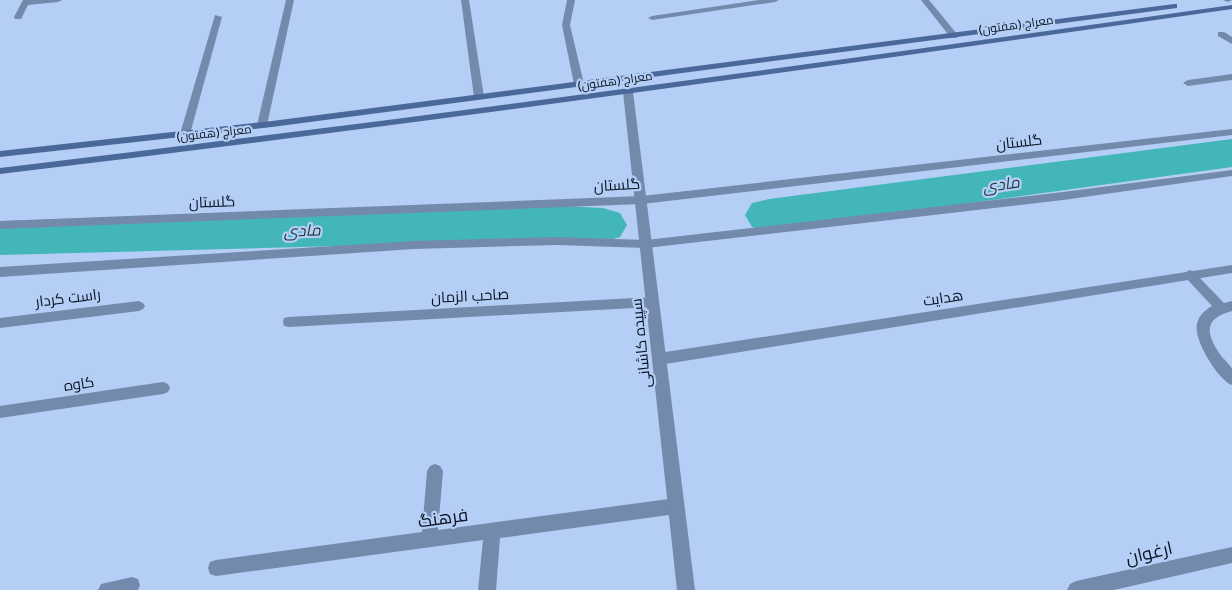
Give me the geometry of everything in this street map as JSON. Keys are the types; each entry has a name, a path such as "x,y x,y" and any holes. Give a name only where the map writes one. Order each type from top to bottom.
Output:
{"main road":[{"name":"معراج (هفتون)","path":"0,154 262,125 954,36 1130,11 1228,0"},
{"name":"معراج (هفتون)","path":"0,170 268,139 628,92 1232,7"},
{"path":"1130,11 1141,19"}],"street":[{"path":"18,16 26,2 58,0"},
{"path":"262,125 290,0"},
{"path":"465,0 479,97"},
{"path":"571,0 566,25 579,84"},
{"path":"652,18 775,0"},
{"path":"926,0 954,36"},
{"path":"185,134 218,17"},
{"path":"1221,34 1232,41"},
{"path":"1188,83 1232,77"},
{"name":"سپیده کاشانی","path":"628,92 686,590"},
{"name":"گلستان","path":"0,225 642,200 1232,132"},
{"path":"0,272 414,245 557,241 646,244 729,236 1063,196 1232,173"},
{"name":"هدایت","path":"659,359 1232,269"},
{"path":"1190,275 1226,306 1209,314 1203,324 1202,336 1210,352 1232,379"},
{"name":"صاحب الزمان","path":"289,322 652,302"},
{"name":"راست کردار","path":"0,323 139,306"},
{"name":"کاوه","path":"0,412 163,388"},
{"path":"429,540 434,471"},
{"name":"فرهنگ","path":"216,568 676,506"},
{"path":"487,590 492,531"},
{"name":"ارغوان","path":"1076,590 1232,554"},
{"path":"107,590 132,585"}],"waterway":[{"name":"مادی","path":"769,215 1232,153"},
{"name":"مادی","path":"0,238 563,223 603,225"}]}
